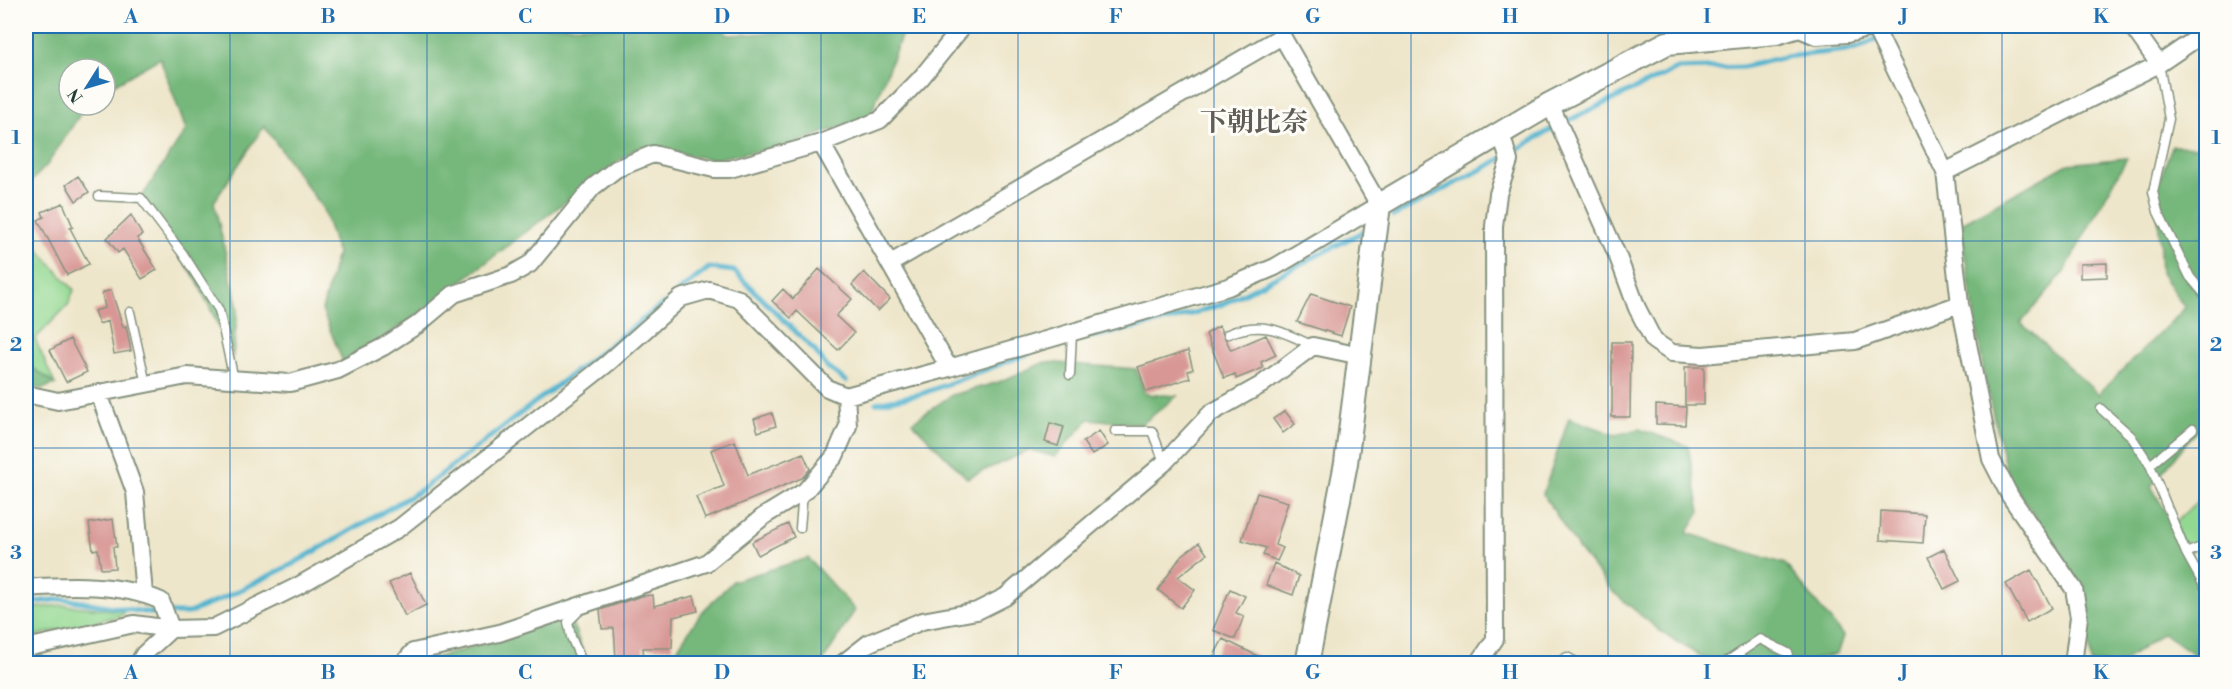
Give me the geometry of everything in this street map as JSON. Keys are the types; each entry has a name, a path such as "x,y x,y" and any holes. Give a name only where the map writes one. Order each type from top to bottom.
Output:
{"street":[{"path":"26,394 58,401 187,376 290,383 338,370 384,347 417,325 454,294 511,275 530,264 593,187 616,169 653,154 714,169 730,169 821,143 880,120 921,78 963,26"},
{"path":"2132,26 2159,64"},
{"path":"26,648 134,624 171,630 213,628 298,586 399,528 608,363 681,298 709,290 739,299 827,388 846,396 1072,338 1218,290 1275,267 1379,205 1552,110 1667,43 1776,33 1798,27 1816,36 1879,33 1945,172 1960,304 1991,459 2010,496 2074,589 2079,617 2073,663"},
{"path":"891,263 1278,31 1379,205 1346,463 1307,663"},
{"path":"1945,172 2159,64 2206,32"},
{"path":"1552,110 1618,257 1637,308 1654,341 1672,353 1703,355 1855,341 1960,304"},
{"path":"1478,663 1495,639 1494,226 1497,194 1509,161 1502,138"},
{"path":"821,143 950,368"},
{"path":"842,663 869,643 922,621 977,611 1005,597 1164,462 1211,413 1261,385 1313,346 1361,356"},
{"path":"99,394 135,492 144,594"},
{"path":"403,663 413,652 499,633 706,563 764,516 803,492 835,456 848,426 846,396"},
{"path":"26,588 68,585 144,594 161,602 171,630"},
{"path":"138,663 144,654 171,630"}],"lane":[{"path":"2159,64 2169,119 2153,192 2158,212 2190,277 2206,296"},
{"path":"99,196 141,198 183,254 219,310 234,380"},
{"path":"130,312 146,384"},
{"path":"1228,334 1246,327 1281,331 1313,346"},
{"path":"1070,375 1072,338"},
{"path":"2101,410 2131,436 2150,465 2186,553 2206,589"},
{"path":"2150,465 2193,429"},
{"path":"1115,431 1152,431 1164,462"},
{"path":"800,528 803,492"},
{"path":"2186,553 2206,545"},
{"path":"582,663 571,637 568,622 590,601"},
{"path":"1723,663 1760,639 1788,653"},
{"path":"1555,663 1567,657 1580,663"}],"green space":[{"path":"26,26 720,26 728,35 905,26 870,116 787,146 713,159 636,148 408,322 343,362 322,310 337,253 323,209 264,126 214,202 238,308 233,356 196,279 141,198 186,130 160,58 117,83 117,57 57,57 57,117 78,117 47,165 26,187"},
{"path":"2172,146 2206,147 2206,419 2151,486 2206,583 2206,663 2163,633 2121,663 2091,663 2083,589 2007,474 1985,380 1960,224 2068,164 2127,158 2064,272 2021,323 2098,394 2185,308 2161,273 2157,187"},
{"path":"26,235 74,290 68,305 35,339 55,384 26,363"},
{"path":"1045,362 1136,369 1145,394 1177,396 1142,424 1089,419 1055,457 1030,450 967,478 912,422 952,395 999,382"},
{"path":"26,363 55,384 42,389 26,386"},
{"path":"1569,418 1616,435 1639,429 1688,446 1700,512 1687,533 1785,564 1843,636 1837,654 1798,663 1711,663 1660,631 1613,592 1579,550 1543,494"},
{"path":"2206,494 2206,545 2189,552 2173,524"},
{"path":"808,558 855,610 822,663 661,663 674,654 701,613 733,581"},
{"path":"62,605 124,611 123,615 26,638 26,609"},
{"path":"569,615 587,662 594,663 416,664 512,635"}],"building":[{"path":"78,176 89,192 76,201 66,185"},
{"path":"63,203 73,227 70,228 89,264 67,275 38,220 44,217 42,212"},
{"path":"131,215 142,235 137,238 157,270 142,279 123,249 118,253 107,238"},
{"path":"2107,263 2107,277 2080,278 2080,264"},
{"path":"819,269 852,299 836,316 854,333 838,350 797,311 791,318 772,301 783,289 793,299"},
{"path":"864,272 890,299 878,311 852,285"},
{"path":"111,290 123,327 126,326 131,351 114,354 108,321 99,324 94,311 105,308 102,293"},
{"path":"1311,294 1350,307 1341,336 1297,322"},
{"path":"1219,326 1231,350 1266,335 1276,355 1261,362 1263,368 1236,379 1235,374 1224,378 1206,334"},
{"path":"70,339 87,372 66,382 50,350"},
{"path":"1612,342 1631,342 1630,417 1612,417"},
{"path":"1188,351 1193,369 1188,371 1190,378 1146,392 1138,367"},
{"path":"1685,367 1704,367 1704,405 1685,405"},
{"path":"1656,405 1686,407 1685,425 1656,424"},
{"path":"1285,411 1295,424 1283,433 1273,419"},
{"path":"772,413 776,426 758,432 754,419"},
{"path":"1050,423 1064,427 1058,446 1045,442"},
{"path":"1099,431 1108,445 1092,455 1083,442"},
{"path":"735,441 748,475 803,453 810,469 802,478 705,519 696,497 724,486 711,450"},
{"path":"1257,493 1288,502 1275,545 1283,548 1277,561 1263,555 1266,548 1242,540"},
{"path":"1881,511 1925,514 1923,543 1880,540"},
{"path":"113,519 117,547 113,547 115,568 101,569 98,549 93,550 89,523"},
{"path":"788,524 794,537 758,555 752,542"},
{"path":"1199,543 1207,554 1178,577 1195,590 1181,608 1158,590 1181,556"},
{"path":"1944,549 1960,581 1944,589 1928,557"},
{"path":"1274,563 1299,576 1293,595 1266,585"},
{"path":"2031,570 2052,608 2027,622 2006,584"},
{"path":"410,573 426,605 405,616 389,583"},
{"path":"1230,589 1245,596 1236,613 1244,616 1235,639 1213,630"},
{"path":"653,595 654,606 694,596 698,611 673,617 672,648 643,648 644,658 616,659 614,628 602,629 600,610 641,596"},
{"path":"1223,639 1272,663 1210,663"}],"waterway":[{"path":"1393,216 1503,158 1557,126 1677,69 1743,67 1784,57 1856,49 1901,26"},
{"path":"1071,341 1175,319 1223,304 1362,232"},
{"path":"678,292 709,268 734,271 815,351 827,367 846,381"},
{"path":"26,603 64,599 150,613 189,613 228,596 291,565 421,490 663,304"},
{"path":"876,403 921,394 1030,353"}],"district":[{"name":"下朝比奈","path":"1254,123"}]}
